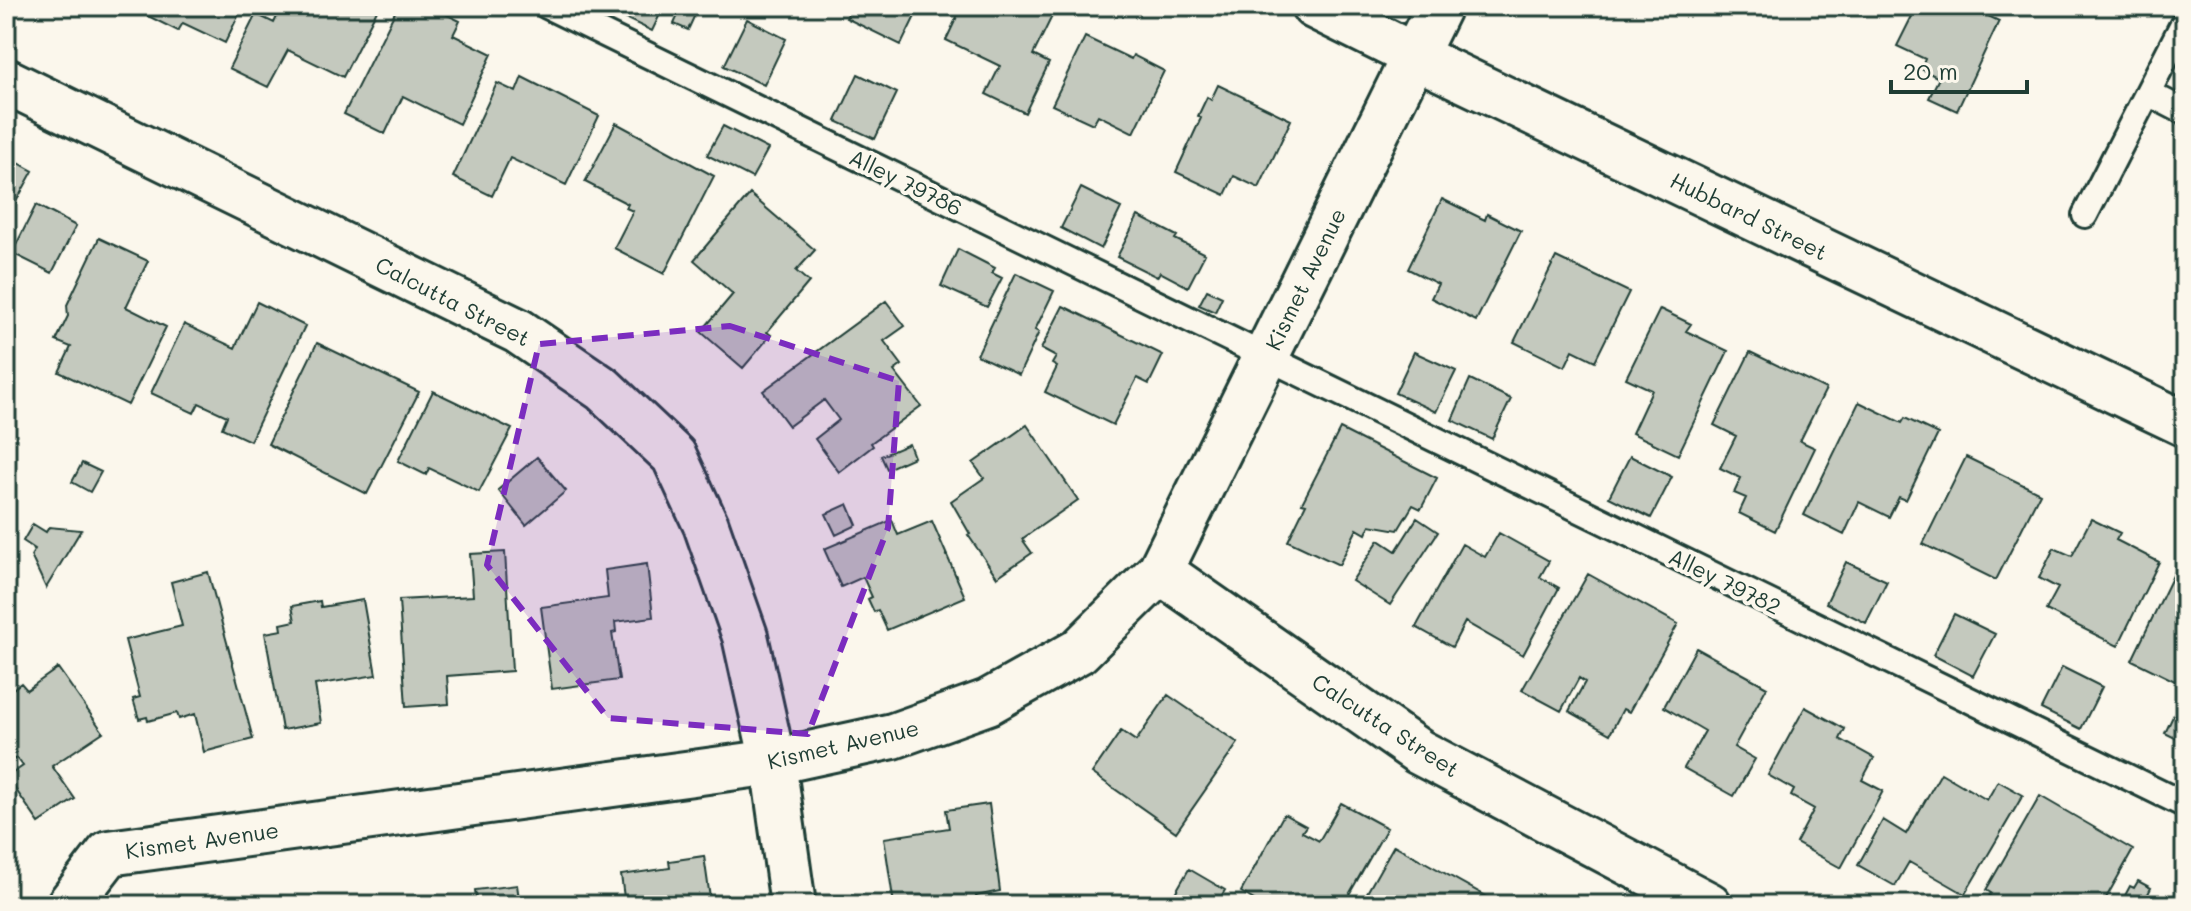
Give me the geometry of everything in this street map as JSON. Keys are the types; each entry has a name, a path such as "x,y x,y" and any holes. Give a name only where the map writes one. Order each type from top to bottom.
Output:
{"street":[{"name":"Hubbard Street","path":"1314,6 2185,424"},
{"name":"Kismet Avenue","path":"69,905 109,853 773,762 893,736 988,702 1079,651 1160,571 1439,6"},
{"name":"Calcutta Street","path":"6,81 518,331 603,389 674,456 706,525 745,636 773,762 793,905"},
{"name":"Calcutta Street","path":"1160,571 1419,752 1709,905"}],"lane":[{"name":"Alley 79786","path":"547,6 1266,358"},
{"path":"2085,215 2185,20"},
{"path":"2148,93 2185,112"},
{"name":"Alley 79782","path":"1266,358 2185,805"}],"highlighted area":[{"path":"730,326 899,381 888,528 808,734 608,718 487,565 539,344"}],"building":[{"path":"145,6 243,6 225,43 183,23 178,31 142,13"},
{"path":"282,6 378,8 343,77 288,50 268,87 229,68 256,14 274,23"},
{"path":"400,6 429,6 460,21 453,35 492,54 459,124 403,96 385,134 344,114"},
{"path":"615,6 664,6 652,31 612,12"},
{"path":"682,6 699,6 688,30 674,24"},
{"path":"852,6 920,6 901,45 846,18"},
{"path":"962,6 1057,6 1033,55 1049,63 1025,113 986,94 1000,66 946,40"},
{"path":"1917,6 1967,6 1999,21 1957,111 1929,98 1939,78 1921,69 1925,59 1897,46"},
{"path":"747,19 786,39 764,85 724,66"},
{"path":"1085,37 1131,59 1133,55 1164,71 1134,133 1098,115 1093,124 1052,105"},
{"path":"858,74 897,93 875,139 836,121"},
{"path":"522,77 599,116 566,185 510,158 492,196 453,177 497,83 516,92"},
{"path":"1218,85 1291,120 1259,188 1234,176 1225,195 1176,172 1201,118 1198,116 1207,97 1211,100"},
{"path":"616,123 714,176 664,274 614,248 633,211 626,208 628,204 585,182"},
{"path":"723,126 768,149 752,178 707,155"},
{"path":"6,156 33,171 6,220"},
{"path":"1081,188 1121,208 1101,249 1061,228"},
{"path":"750,194 815,250 796,271 809,282 767,332 771,335 743,368 701,332 733,294 694,260"},
{"path":"1442,199 1485,220 1487,214 1521,231 1476,321 1431,298 1438,284 1408,269"},
{"path":"36,205 76,226 52,273 12,253"},
{"path":"1138,216 1205,254 1188,287 1160,272 1157,277 1117,257"},
{"path":"99,238 148,261 126,307 166,327 128,405 59,372 71,347 56,341 68,316 67,305"},
{"path":"958,249 995,268 992,273 1002,278 987,307 941,286"},
{"path":"1556,257 1629,292 1595,361 1573,350 1565,367 1514,342"},
{"path":"1016,273 1054,291 1035,330 1039,332 1019,375 977,355"},
{"path":"1207,290 1222,297 1215,312 1199,305"},
{"path":"886,301 905,326 884,341 902,365 894,371 921,406 871,443 873,446 839,472 815,439 839,420 824,400 789,426 763,391"},
{"path":"257,302 305,326 250,441 222,428 227,416 199,403 194,413 151,393 184,324 235,348"},
{"path":"1063,306 1163,355 1149,384 1137,378 1113,425 1045,392 1057,367 1052,364 1056,357 1041,349"},
{"path":"1660,309 1691,324 1686,331 1728,351 1678,455 1632,433 1652,390 1626,378"},
{"path":"317,343 419,392 367,494 268,444"},
{"path":"1414,352 1456,371 1436,412 1395,393"},
{"path":"1750,352 1826,389 1800,441 1815,448 1775,531 1739,513 1746,498 1734,493 1741,478 1720,468 1736,436 1714,425"},
{"path":"1470,379 1511,399 1492,439 1452,420"},
{"path":"433,391 512,429 479,492 429,468 426,475 398,461"},
{"path":"1859,402 1902,423 1905,418 1938,434 1906,500 1899,497 1889,517 1859,502 1844,535 1804,515"},
{"path":"1027,425 1078,500 1022,539 1032,553 997,577 968,535 951,501 984,478 973,463"},
{"path":"1340,429 1437,478 1421,509 1413,505 1398,530 1370,525 1366,534 1357,529 1339,565 1288,541 1306,504 1302,503"},
{"path":"909,444 914,457 887,469 881,456"},
{"path":"1630,456 1672,477 1651,518 1609,497"},
{"path":"537,457 566,491 526,525 498,490"},
{"path":"1966,457 2040,493 1996,580 1923,544"},
{"path":"82,463 101,472 90,492 72,482"},
{"path":"848,504 857,525 836,535 826,514"},
{"path":"1417,518 1438,532 1390,605 1352,581 1379,540 1396,551"},
{"path":"2091,519 2120,533 2116,540 2159,562 2118,646 2046,610 2058,588 2039,578 2054,548 2072,556"},
{"path":"892,520 898,535 932,521 965,597 887,630 878,610 874,612 868,599 872,597 863,577 841,587 824,549"},
{"path":"33,524 46,532 49,527 81,530 46,588 31,556 35,549 23,541"},
{"path":"1499,533 1549,561 1540,577 1559,588 1523,655 1465,622 1452,647 1416,627 1462,544 1485,557"},
{"path":"505,552 512,671 447,676 449,704 406,707 399,600 473,596 470,554"},
{"path":"2180,561 2185,564 2185,686 2132,660"},
{"path":"1846,562 1887,581 1866,623 1826,603"},
{"path":"647,564 653,617 615,622 616,632 612,633 619,680 552,689 541,607 608,598 605,570"},
{"path":"208,572 253,739 204,752 195,714 179,719 177,713 148,721 147,717 139,719 133,699 140,697 125,640 182,626 171,582"},
{"path":"1588,574 1678,624 1629,712 1623,709 1610,734 1569,711 1585,682 1579,678 1561,711 1522,690"},
{"path":"363,600 376,675 315,685 321,723 282,730 265,633 282,630 281,624 295,621 292,606 320,601 321,607"},
{"path":"1954,614 1995,634 1973,676 1933,655"},
{"path":"1696,648 1767,687 1734,747 1755,759 1734,796 1684,768 1705,731 1664,707"},
{"path":"2062,667 2102,687 2081,729 2041,709"},
{"path":"58,668 103,732 52,766 75,799 39,823 7,777 23,766 17,758 14,760 8,753 6,755 6,694 21,683 27,690"},
{"path":"2185,691 2185,743 2165,733"},
{"path":"1168,695 1238,743 1176,832 1092,773 1121,731 1136,741"},
{"path":"1805,707 1845,729 1840,739 1874,758 1862,780 1883,791 1841,868 1796,843 1814,809 1791,796 1794,790 1768,775"},
{"path":"1941,773 1987,800 1998,781 2023,795 1965,894 1909,862 1895,886 1858,865 1883,820 1906,834"},
{"path":"2040,796 2133,850 2105,905 1984,905 1991,893 1986,890"},
{"path":"1341,803 1387,828 1343,905 1262,905 1241,892 1284,814 1306,826 1302,832 1319,841"},
{"path":"989,804 1000,891 976,896 978,905 894,905 884,838 949,828 946,810"},
{"path":"1394,845 1491,899 1488,905 1360,905"},
{"path":"704,856 711,905 625,905 621,875 670,868 669,861"},
{"path":"1189,869 1225,890 1216,905 1168,905"},
{"path":"2138,881 2151,888 2147,896 2164,905 2120,905 2130,886 2134,888"},
{"path":"517,885 520,905 477,905 475,890"}]}
